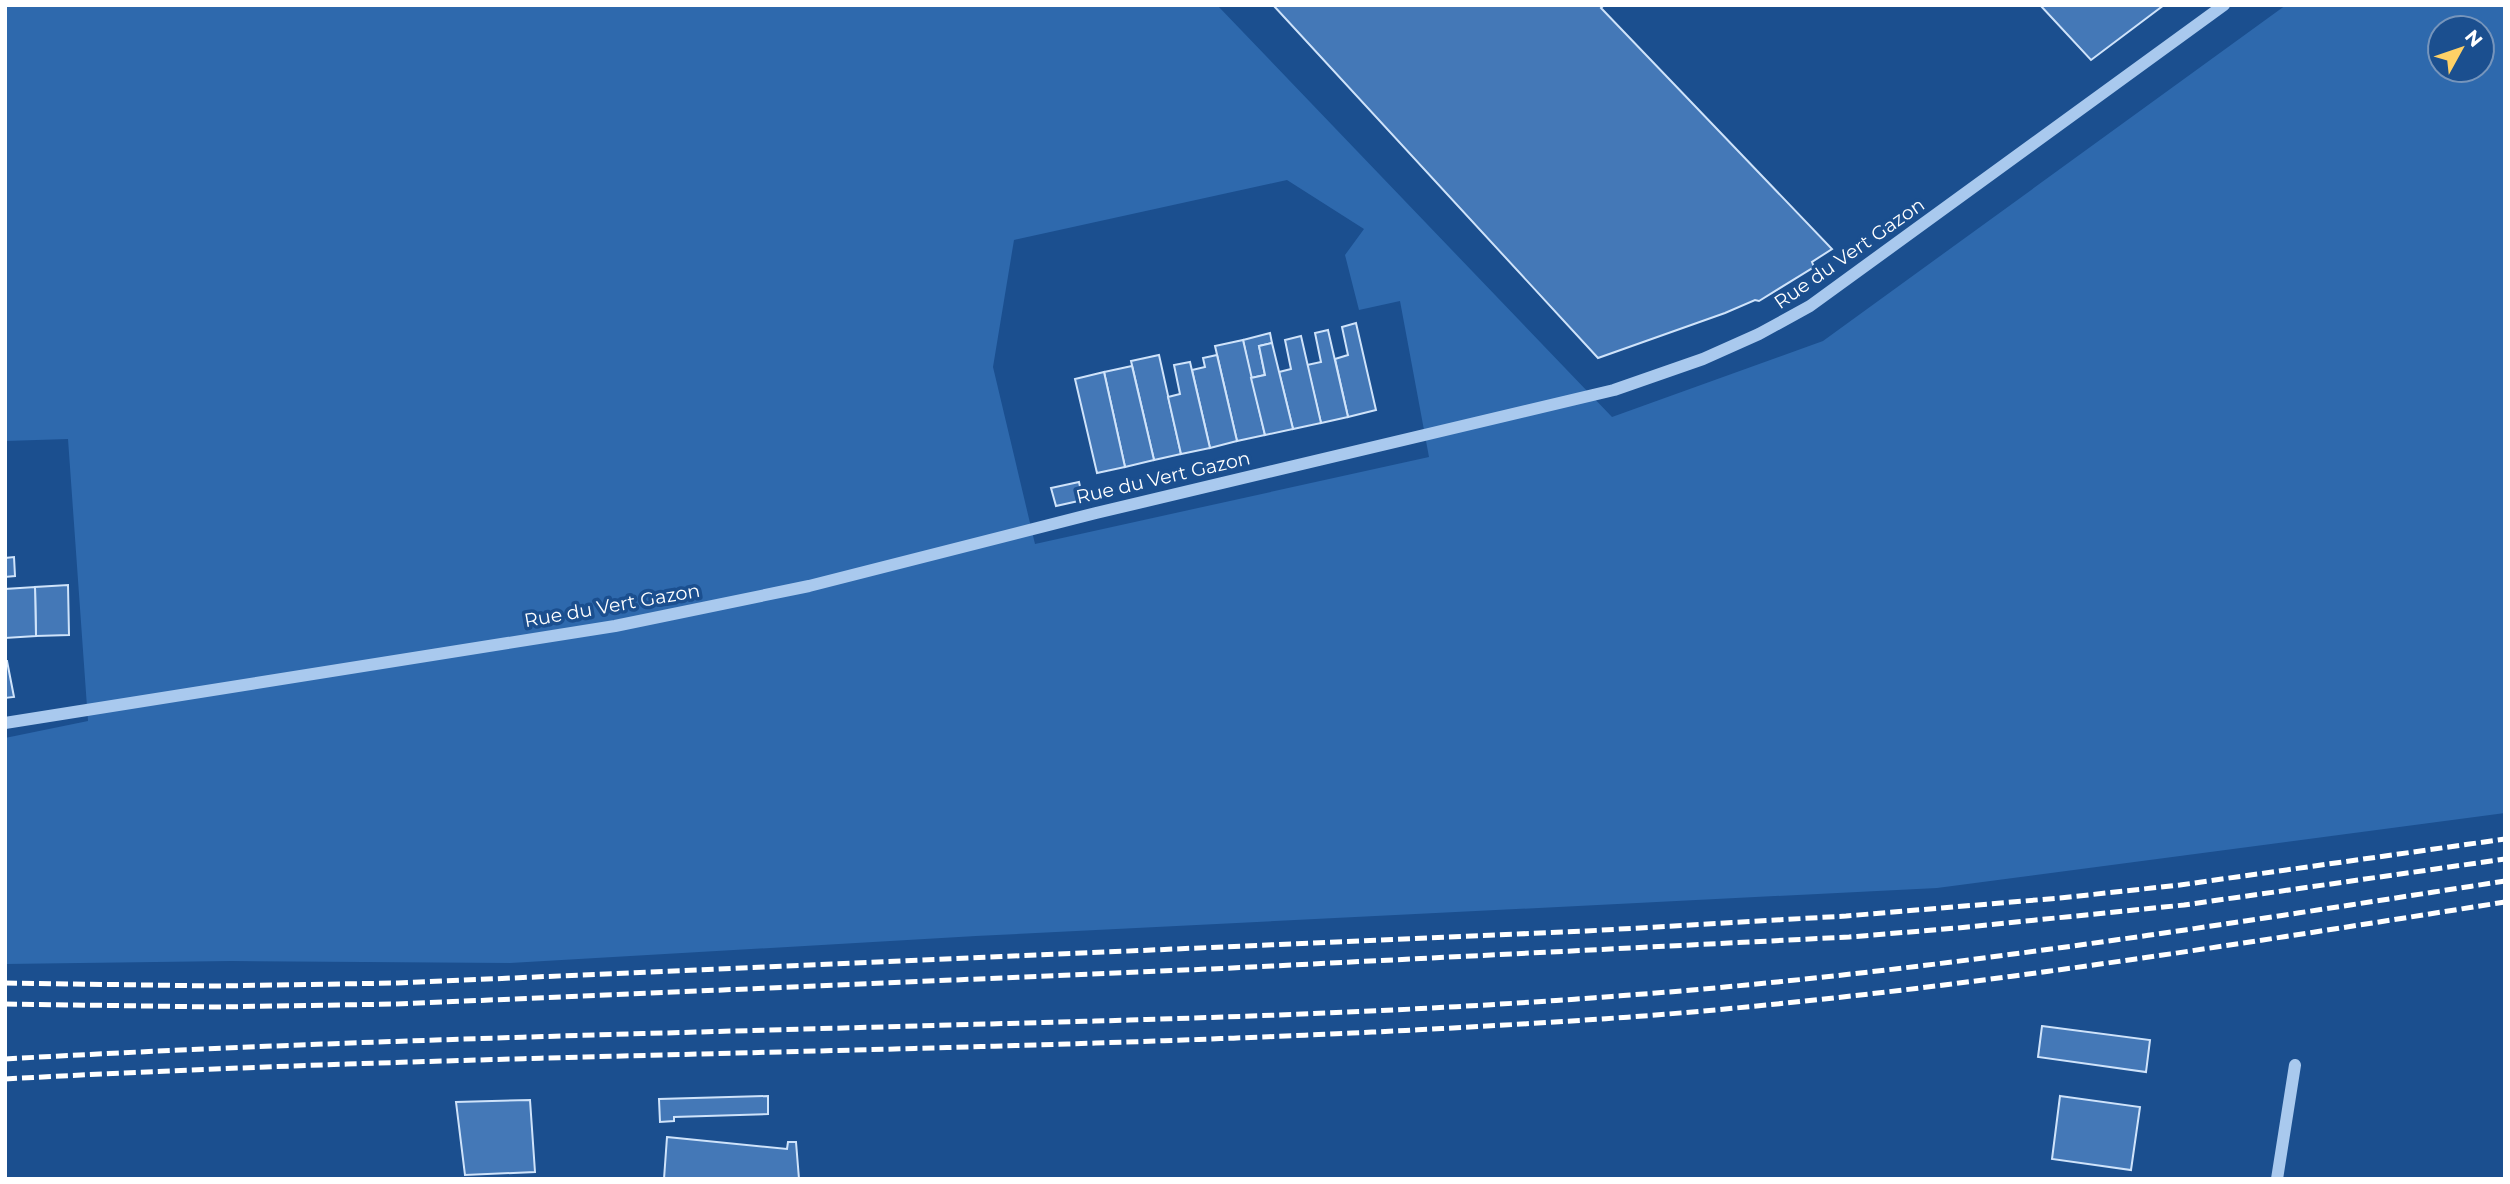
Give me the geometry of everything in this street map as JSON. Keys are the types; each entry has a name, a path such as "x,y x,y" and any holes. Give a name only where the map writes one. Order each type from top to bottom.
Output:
{"street":[{"name":"Rue du Vert Gazon","path":"5,723 679,614 848,577 1096,513 1591,396 1636,383 1703,359 1759,334 1826,296 2224,5"},
{"path":"2277,1179 2295,1065"}],"shaded area":[{"path":"5,5 1217,5 1612,417 1823,341 2286,5 2505,5 2505,813 1937,888 976,936 510,963 231,961 5,964 5,738 88,721 68,439 5,441","holes":["1287,180 1364,229 1345,255 1359,310 1400,301 1429,457 1035,544 993,367 1014,240"]}],"building":[{"path":"1273,5 1604,5 1601,8 1832,249 1812,262 1814,267 1759,301 1755,300 1598,358"},
{"path":"2040,5 2164,5 2091,60"},
{"path":"1356,323 1376,410 1348,417 1335,359 1348,355 1342,327"},
{"path":"1328,330 1348,417 1321,423 1307,365 1321,362 1315,333"},
{"path":"1270,333 1272,343 1259,346 1265,375 1251,378 1243,340"},
{"path":"1301,336 1321,423 1293,429 1279,372 1291,369 1285,340"},
{"path":"1243,340 1265,435 1237,441 1215,346"},
{"path":"1272,343 1293,429 1265,435 1251,378 1265,375 1259,346"},
{"path":"1159,355 1181,454 1154,460 1131,361"},
{"path":"1217,355 1237,441 1210,448 1192,370 1205,367 1203,358"},
{"path":"1190,362 1210,448 1181,454 1168,397 1180,394 1174,365"},
{"path":"1132,366 1154,460 1125,467 1104,372"},
{"path":"1104,372 1125,467 1097,473 1075,379"},
{"path":"1079,482 1083,500 1056,506 1051,488"},
{"path":"14,557 15,576 5,577 5,558"},
{"path":"68,585 69,635 36,636 35,587"},
{"path":"35,587 36,636 5,638 5,589"},
{"path":"7,661 14,697 5,698"},
{"path":"2042,1026 2150,1040 2146,1072 2038,1057"},
{"path":"768,1096 768,1114 674,1117 674,1121 660,1122 659,1099"},
{"path":"2060,1096 2140,1107 2131,1170 2052,1159"},
{"path":"530,1100 535,1172 465,1175 456,1102"},
{"path":"667,1137 787,1149 788,1142 796,1142 799,1179 664,1179"}],"railway":[{"path":"5,983 216,986 398,983 1586,931 1846,916 2060,898 2180,885 2505,839"},
{"path":"5,1004 217,1007 397,1004 1232,968 1849,937 2184,905 2505,859"},
{"path":"5,1059 359,1043 1290,1015 1630,995 1740,986 2068,947 2505,881"},
{"path":"5,1079 411,1062 1224,1038 1630,1017 1740,1008 1959,983 2178,953 2505,902"}]}
